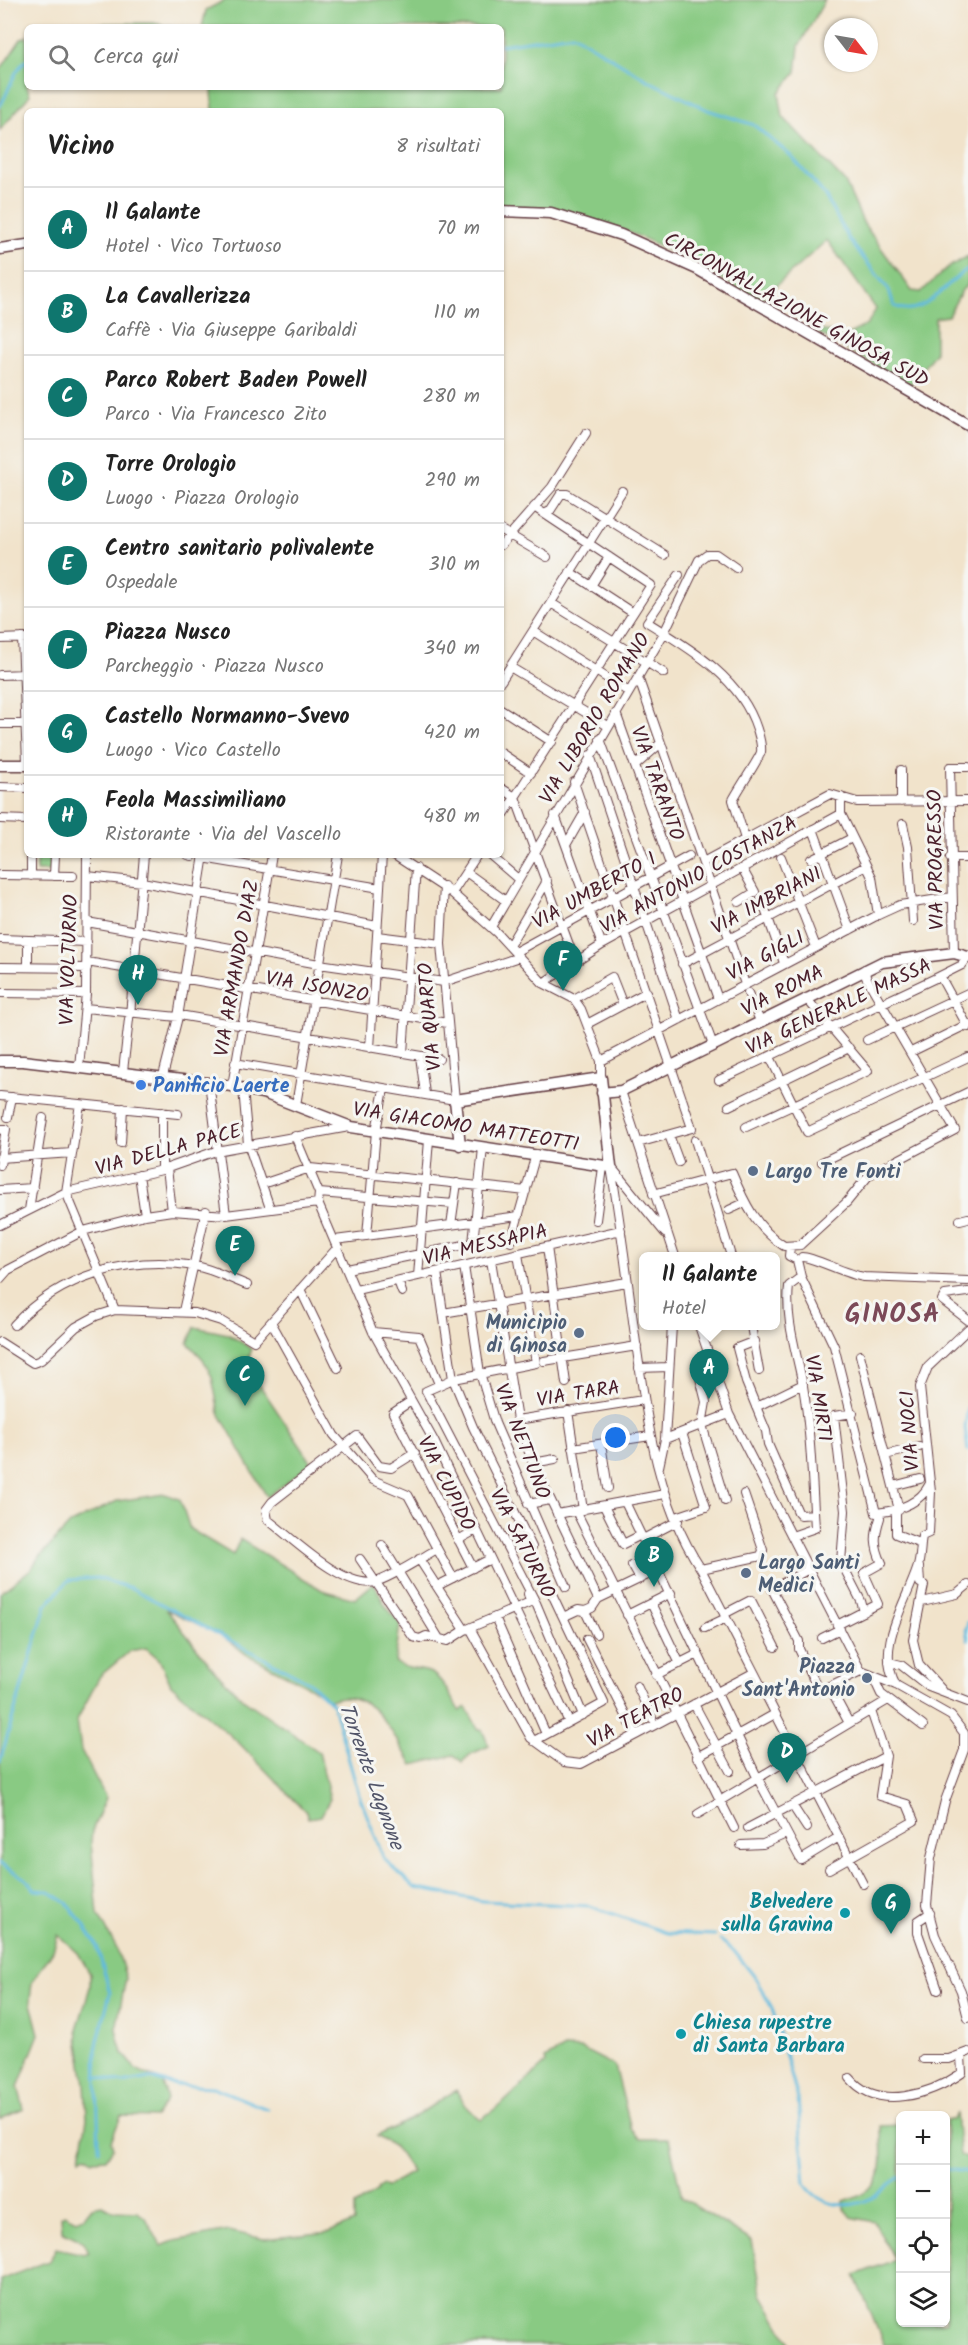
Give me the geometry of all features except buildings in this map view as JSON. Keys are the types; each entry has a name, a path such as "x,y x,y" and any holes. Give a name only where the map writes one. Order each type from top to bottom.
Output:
{"street":[{"name":"CIRCONVALLAZIONE GINOSA SUD","path":"504,211 551,213 621,235 686,264 968,425"},
{"path":"0,249 24,245"},
{"path":"505,532 523,523 552,487 586,433"},
{"path":"504,676 622,491"},
{"path":"546,513 550,512 561,494 567,494 665,555"},
{"path":"504,814 651,585 534,507"},
{"path":"505,532 547,557"},
{"name":"VIA LIBORIO ROMANO","path":"491,927 574,782 664,633 699,560 707,554 716,554 736,568"},
{"path":"591,586 609,557"},
{"path":"570,572 633,613"},
{"path":"679,575 647,622 683,644 732,684 753,716 760,740 761,754 733,800 745,839"},
{"path":"551,603 664,673"},
{"path":"533,631 629,692"},
{"path":"0,639 24,638"},
{"path":"510,666 608,726"},
{"path":"0,675 24,674"},
{"path":"638,677 746,984"},
{"path":"504,711 552,742"},
{"name":"VIA TARANTO","path":"616,713 718,999"},
{"path":"0,724 24,724"},
{"path":"600,739 713,1045"},
{"path":"635,766 661,743"},
{"path":"504,755 531,773"},
{"path":"590,755 679,1020"},
{"path":"0,765 24,764"},
{"name":"VIA PROGRESSO","path":"954,952 950,767 968,767"},
{"path":"901,770 901,802"},
{"path":"574,782 692,1128 638,1143"},
{"path":"0,787 24,788"},
{"path":"504,790 515,797 575,961"},
{"path":"703,862 830,794 857,802 968,801"},
{"path":"841,797 841,814 872,877 878,915"},
{"path":"566,845 585,812"},
{"name":"VIA ANTONIO COSTANZA","path":"543,983 602,945 841,814"},
{"path":"555,815 602,945"},
{"path":"0,819 24,820"},
{"path":"903,824 914,921"},
{"path":"813,829 850,930"},
{"path":"811,859 848,840"},
{"name":"VIA UMBERTO I","path":"444,982 514,952 689,856"},
{"path":"782,857 816,947"},
{"path":"31,858 31,876"},
{"path":"54,876 55,858"},
{"name":"VIA VOLTURNO","path":"79,1067 86,994 87,858"},
{"path":"123,1071 144,858"},
{"path":"163,1076 181,1017 182,980 203,858"},
{"path":"213,858 380,888"},
{"name":"VIA ARMANDO DIAZ","path":"232,1086 272,858"},
{"path":"297,1105 338,858"},
{"path":"370,1048 382,858"},
{"path":"399,858 444,886 491,927 543,983 574,999 587,1024 601,1061 607,1167 621,1230 643,1400 665,1494 689,1551 701,1569 862,1884"},
{"path":"452,893 475,858"},
{"path":"494,858 518,879"},
{"path":"951,858 968,858"},
{"name":"VIA IMBRIANI","path":"682,964 866,866"},
{"path":"403,1053 416,868"},
{"path":"739,902 755,892 742,868"},
{"path":"466,872 506,901"},
{"path":"0,875 73,876"},
{"path":"87,876 142,882 377,926"},
{"path":"514,952 547,881"},
{"name":"VIA QUARTO","path":"444,886 441,944 460,1145"},
{"name":"VIA GIGLI","path":"601,1061 878,915 912,903 952,897"},
{"path":"761,898 784,963"},
{"path":"87,922 319,964 444,982"},
{"path":"377,936 441,944"},
{"path":"0,939 87,942"},
{"path":"28,940 28,967"},
{"name":"VIA ROMA","path":"621,1091 882,962 954,952 968,957"},
{"name":"VIA GENERALE MASSA","path":"719,1080 940,976 962,965 968,957"},
{"name":"VIA ISONZO","path":"0,967 87,965 134,970 182,980 447,1023"},
{"path":"653,1194 732,1173 744,1203 761,1227 777,1241 790,1247 800,1245 847,1202 869,1175 955,1130 866,977 865,969"},
{"path":"574,999 612,976 623,1005"},
{"path":"910,1052 968,1025 940,976"},
{"path":"587,1024 647,992"},
{"path":"0,993 86,994"},
{"path":"748,993 760,1021"},
{"path":"867,1040 968,993"},
{"path":"746,1127 868,1071 806,998"},
{"path":"85,1008 130,1015 181,1017 439,1059"},
{"path":"729,1106 849,1048"},
{"path":"420,1056 425,1094"},
{"path":"770,1057 807,1132 968,1057"},
{"name":"VIA GIACOMO MATTEOTTI","path":"0,1061 123,1071 232,1086 297,1105 351,1127 460,1145 536,1154 607,1167"},
{"path":"235,1063 455,1100 601,1078"},
{"path":"209,1082 216,1151 226,1215"},
{"path":"243,1089 248,1144 270,1208"},
{"path":"367,1236 371,1174 384,1089"},
{"path":"603,1093 621,1091 673,1252"},
{"path":"822,1162 968,1092"},
{"path":"0,1096 178,1114"},
{"path":"9,1117 12,1097"},
{"path":"80,1104 66,1192 115,1310"},
{"path":"121,1143 123,1108"},
{"path":"162,1112 164,1169 172,1211"},
{"path":"29,1210 43,1118"},
{"name":"VIA DELLA PACE","path":"0,1225 66,1192 164,1169 216,1151 351,1127"},
{"path":"3,1129 0,1160 72,1153"},
{"path":"669,1135 678,1162"},
{"path":"296,1136 319,1193 318,1203 373,1332 434,1441 569,1722"},
{"path":"418,1276 429,1140"},
{"path":"695,1140 729,1252"},
{"path":"473,1243 483,1148"},
{"path":"347,1269 473,1243 512,1238 536,1154"},
{"path":"596,1220 607,1167"},
{"path":"607,1167 668,1238"},
{"path":"262,1184 310,1168 526,1191"},
{"path":"140,1175 145,1215"},
{"path":"451,1225 457,1183"},
{"path":"0,1190 33,1188"},
{"path":"319,1193 454,1204"},
{"path":"0,1279 8,1270 82,1231 145,1215 172,1211 206,1211 226,1215 318,1203"},
{"path":"729,1210 744,1203"},
{"path":"183,1311 206,1211"},
{"path":"0,1343 33,1363 41,1360 76,1327 96,1316 115,1310 183,1311 222,1321 254,1341 337,1243 367,1236 519,1216"},
{"name":"VIA MESSAPIA","path":"356,1290 621,1230"},
{"path":"800,1245 803,1251 799,1258 801,1277 834,1346 853,1413 878,1516 875,1548 882,1563 864,1573 878,1604 822,1638"},
{"path":"547,1247 566,1383"},
{"path":"790,1247 789,1256 809,1257 825,1266 864,1277 968,1281"},
{"path":"518,1254 524,1299 540,1362"},
{"path":"491,1260 517,1420 533,1463 598,1599"},
{"path":"14,1325 47,1295 100,1272 133,1262 194,1266 247,1286"},
{"name":"VIA NETTUNO","path":"464,1266 480,1373 495,1423 528,1504 566,1587"},
{"path":"437,1272 456,1378 473,1427 532,1547"},
{"name":"VIA MIRTI","path":"792,1536 812,1531 814,1514 812,1458 802,1384 788,1317 787,1299 789,1286 801,1277"},
{"path":"398,1281 402,1292"},
{"path":"443,1312 627,1282"},
{"path":"300,1289 338,1368"},
{"path":"968,1292 945,1295 942,1300 968,1320"},
{"path":"271,1322 343,1447 373,1480 408,1495 453,1578"},
{"name":"VIA NOCI","path":"919,1566 922,1536 929,1533 931,1526 922,1418 922,1378 928,1367 968,1329"},
{"path":"659,1469 665,1439 672,1330"},
{"path":"700,1330 729,1414 861,1671 896,1685 923,1703 951,1716 964,1733 964,1750 945,1802 931,1858 927,1905 935,1935 961,1991 968,2018"},
{"path":"753,1330 759,1371"},
{"path":"373,1332 419,1336 439,1384 480,1373 637,1346"},
{"path":"755,1341 737,1348 746,1382 766,1431 768,1444 798,1512 801,1515 814,1514"},
{"path":"860,1355 893,1486 898,1511 896,1534 921,1544"},
{"path":"712,1364 698,1370 705,1402 702,1425 725,1501"},
{"path":"639,1368 669,1367"},
{"name":"VIA SATURNO","path":"439,1384 426,1391 529,1588 583,1715"},
{"path":"756,1407 802,1384"},
{"name":"VIA TARA","path":"517,1420 643,1400"},
{"name":"VIA CUPIDO","path":"411,1401 393,1413 473,1568"},
{"path":"568,1411 579,1510 656,1676 734,1828"},
{"path":"853,1413 834,1416 845,1511 841,1562 861,1601 864,1612"},
{"path":"665,1439 729,1414"},
{"path":"604,1506 623,1544 706,1507 682,1432"},
{"path":"415,1453 391,1468 379,1466 357,1436 272,1502 266,1510 268,1520 329,1568 350,1578 375,1582 437,1549"},
{"path":"573,1448 650,1436"},
{"path":"601,1444 608,1488"},
{"path":"885,1455 919,1447"},
{"path":"533,1463 555,1459"},
{"path":"893,1486 920,1479"},
{"path":"878,1516 898,1511 927,1490 929,1485"},
{"path":"557,1515 665,1494"},
{"path":"701,1569 761,1556 763,1550 744,1494"},
{"path":"528,1504 550,1500"},
{"path":"625,1502 671,1593 758,1779 801,1860 838,1837"},
{"path":"458,1540 476,1530"},
{"path":"382,1545 440,1640"},
{"path":"420,1558 467,1629 534,1741 604,1703 552,1594"},
{"path":"360,1559 413,1637 448,1641 467,1629 530,1602 529,1588"},
{"path":"437,1586 490,1559"},
{"path":"632,1565 640,1580"},
{"path":"563,1617 578,1610 585,1611 592,1608 598,1599 640,1580 656,1565"},
{"path":"919,1566 920,1583 924,1585 913,1640 919,1665 942,1690"},
{"path":"896,1685 890,1675 889,1662 894,1624 919,1566"},
{"path":"809,1569 772,1589 819,1690 861,1671"},
{"path":"922,1602 957,1594 968,1585"},
{"path":"627,1615 671,1593"},
{"path":"705,1628 751,1600 775,1647"},
{"path":"651,1604 680,1664"},
{"path":"585,1611 596,1634"},
{"path":"495,1617 546,1734"},
{"path":"587,1639 636,1735"},
{"path":"656,1676 699,1654"},
{"path":"889,1662 901,1665 918,1681 968,1702"},
{"name":"VIA TEATRO","path":"534,1741 564,1762 581,1764 753,1673"},
{"path":"871,1676 881,1694 923,1726"},
{"path":"637,1686 652,1718"},
{"path":"829,1686 849,1723"},
{"path":"698,1814 888,1700"},
{"path":"694,1704 730,1771"},
{"path":"829,1869 914,1821 907,1804 880,1796 886,1756 871,1711"},
{"path":"697,1756 775,1714"},
{"path":"748,1828 886,1756"},
{"path":"792,1805 807,1828"},
{"path":"741,1845 763,1844 786,1834"},
{"path":"930,1913 918,1921 918,1933 938,1990"},
{"path":"850,2078 866,2091 891,2098 926,2092 962,2073 964,2054 923,2059"}],"green space":[{"path":"225,0 825,0 799,46 796,73 779,93 783,117 845,182 864,224 912,291 921,292 947,268 968,256 968,285 962,290 948,316 935,318 935,353 910,385 806,326 845,336 867,325 876,309 827,240 760,300 666,249 606,224 539,209 504,207 504,108 213,108 212,90 504,90 504,24 203,24 206,10"},
{"path":"154,23 158,24 56,24"},
{"path":"24,38 24,90 28,90 30,95 0,130 0,70"},
{"path":"36,858 51,858 51,871 36,871"},
{"path":"195,1327 228,1334 252,1349 246,1365 312,1463 267,1497 219,1413 212,1377 203,1359 188,1343"},
{"path":"165,1494 180,1499 190,1529 233,1555 240,1539 322,1590 355,1599 374,1583 385,1605 400,1624 395,1662 404,1667 427,1671 436,1676 460,1711 466,1707 479,1730 482,1730 489,1746 471,1754 462,1762 454,1755 413,1765 389,1728 369,1706 357,1699 343,1697 328,1701 321,1693 246,1654 221,1635 166,1609 215,1671 243,1699 319,1752 330,1799 321,1816 308,1818 306,1812 239,1743 171,1685 159,1659 146,1648 130,1651 100,1676 77,1720 81,1750 106,1798 92,1831 91,1843 98,1914 117,1949 126,1978 117,2024 117,2036 122,2052 136,2069 163,2082 167,2100 155,2117 121,2116 111,2141 113,2148 106,2159 93,2160 86,2155 80,2158 87,2119 85,2084 77,2030 90,1987 90,1974 78,1953 58,1935 53,1951 32,1982 30,2000 39,2034 18,2087 24,2109 0,2119 0,1593 31,1569 70,1524 117,1501"},
{"path":"564,2048 582,2049 615,2066 631,2129 640,2139 669,2139 682,2198 752,2241 762,2294 791,2345 0,2345 0,2280 49,2261 56,2248 84,2254 89,2252 84,2242 62,2231 61,2216 65,2214 77,2220 84,2217 92,2207 102,2205 113,2211 137,2212 146,2218 161,2246 174,2241 229,2231 264,2239 330,2232 354,2222 354,2206 378,2191 377,2189 383,2185 386,2187 412,2172 395,2147 377,2136 411,2119 456,2090 468,2109 481,2119 503,2103 546,2063 545,2059"},
{"path":"956,2113 960,2155 968,2157 968,2345 884,2345 855,2275 895,2260 874,2222 851,2217 844,2209 844,2201 859,2195 876,2181 881,2164 881,2126 896,2125 896,2327 950,2327 950,2120 953,2120"}],"waterway":[{"path":"504,45 573,34 649,81 708,110 754,125 791,156 824,194 850,241 889,290 894,306 905,309 925,304 968,269"},
{"path":"0,106 15,75 24,63"},
{"name":"Torrente Lagnone","path":"968,1407 965,1427 968,1450"},
{"name":"Torrente Lagnone","path":"0,1761 46,1605 69,1580 97,1578 131,1588 309,1682 333,1705 359,1795 384,1859 415,1888 483,1901 590,1906 667,1933 715,1935"},
{"name":"Torrente Lagnone","path":"968,1622 966,1629 968,1640"},
{"path":"0,1864 26,1879 35,1890 48,1891 67,1903 97,1946 110,1993 96,2049 99,2150"},
{"name":"Torrente Lagnone","path":"720,1940 734,1951 754,1976 772,2008 798,2099 805,2184 820,2198 848,2205 868,2200 896,2180"},
{"path":"96,2076 123,2083 149,2078 176,2085 213,2087 267,2109"},
{"name":"Torrente Lagnone","path":"950,2170 968,2172"}],"place":[{"name":"Piazza Nusco","path":"563,991"},
{"name":"Feola Massimiliano","path":"138,1005"},
{"name":"Panificio Laerte","path":"141,1085"},
{"name":"Largo Tre Fonti","path":"753,1171"},
{"name":"Centro sanitario polivalente","path":"235,1276"},
{"name":"Municipio di Ginosa","path":"579,1333"},
{"name":"Il Galante","path":"709,1399"},
{"name":"Parco Robert Baden Powell","path":"245,1406"},
{"name":"Largo Santi Medici","path":"746,1573"},
{"name":"La Cavallerizza","path":"654,1587"},
{"name":"Piazza Sant'Antonio","path":"867,1678"},
{"name":"Torre Orologio","path":"787,1783"},
{"name":"Belvedere sulla Gravina","path":"845,1913"},
{"name":"Castello Normanno-Svevo","path":"891,1934"},
{"name":"Chiesa rupestre di Santa Barbara","path":"681,2034"}],"district":[{"name":"GINOSA","path":"893,1313"}]}
